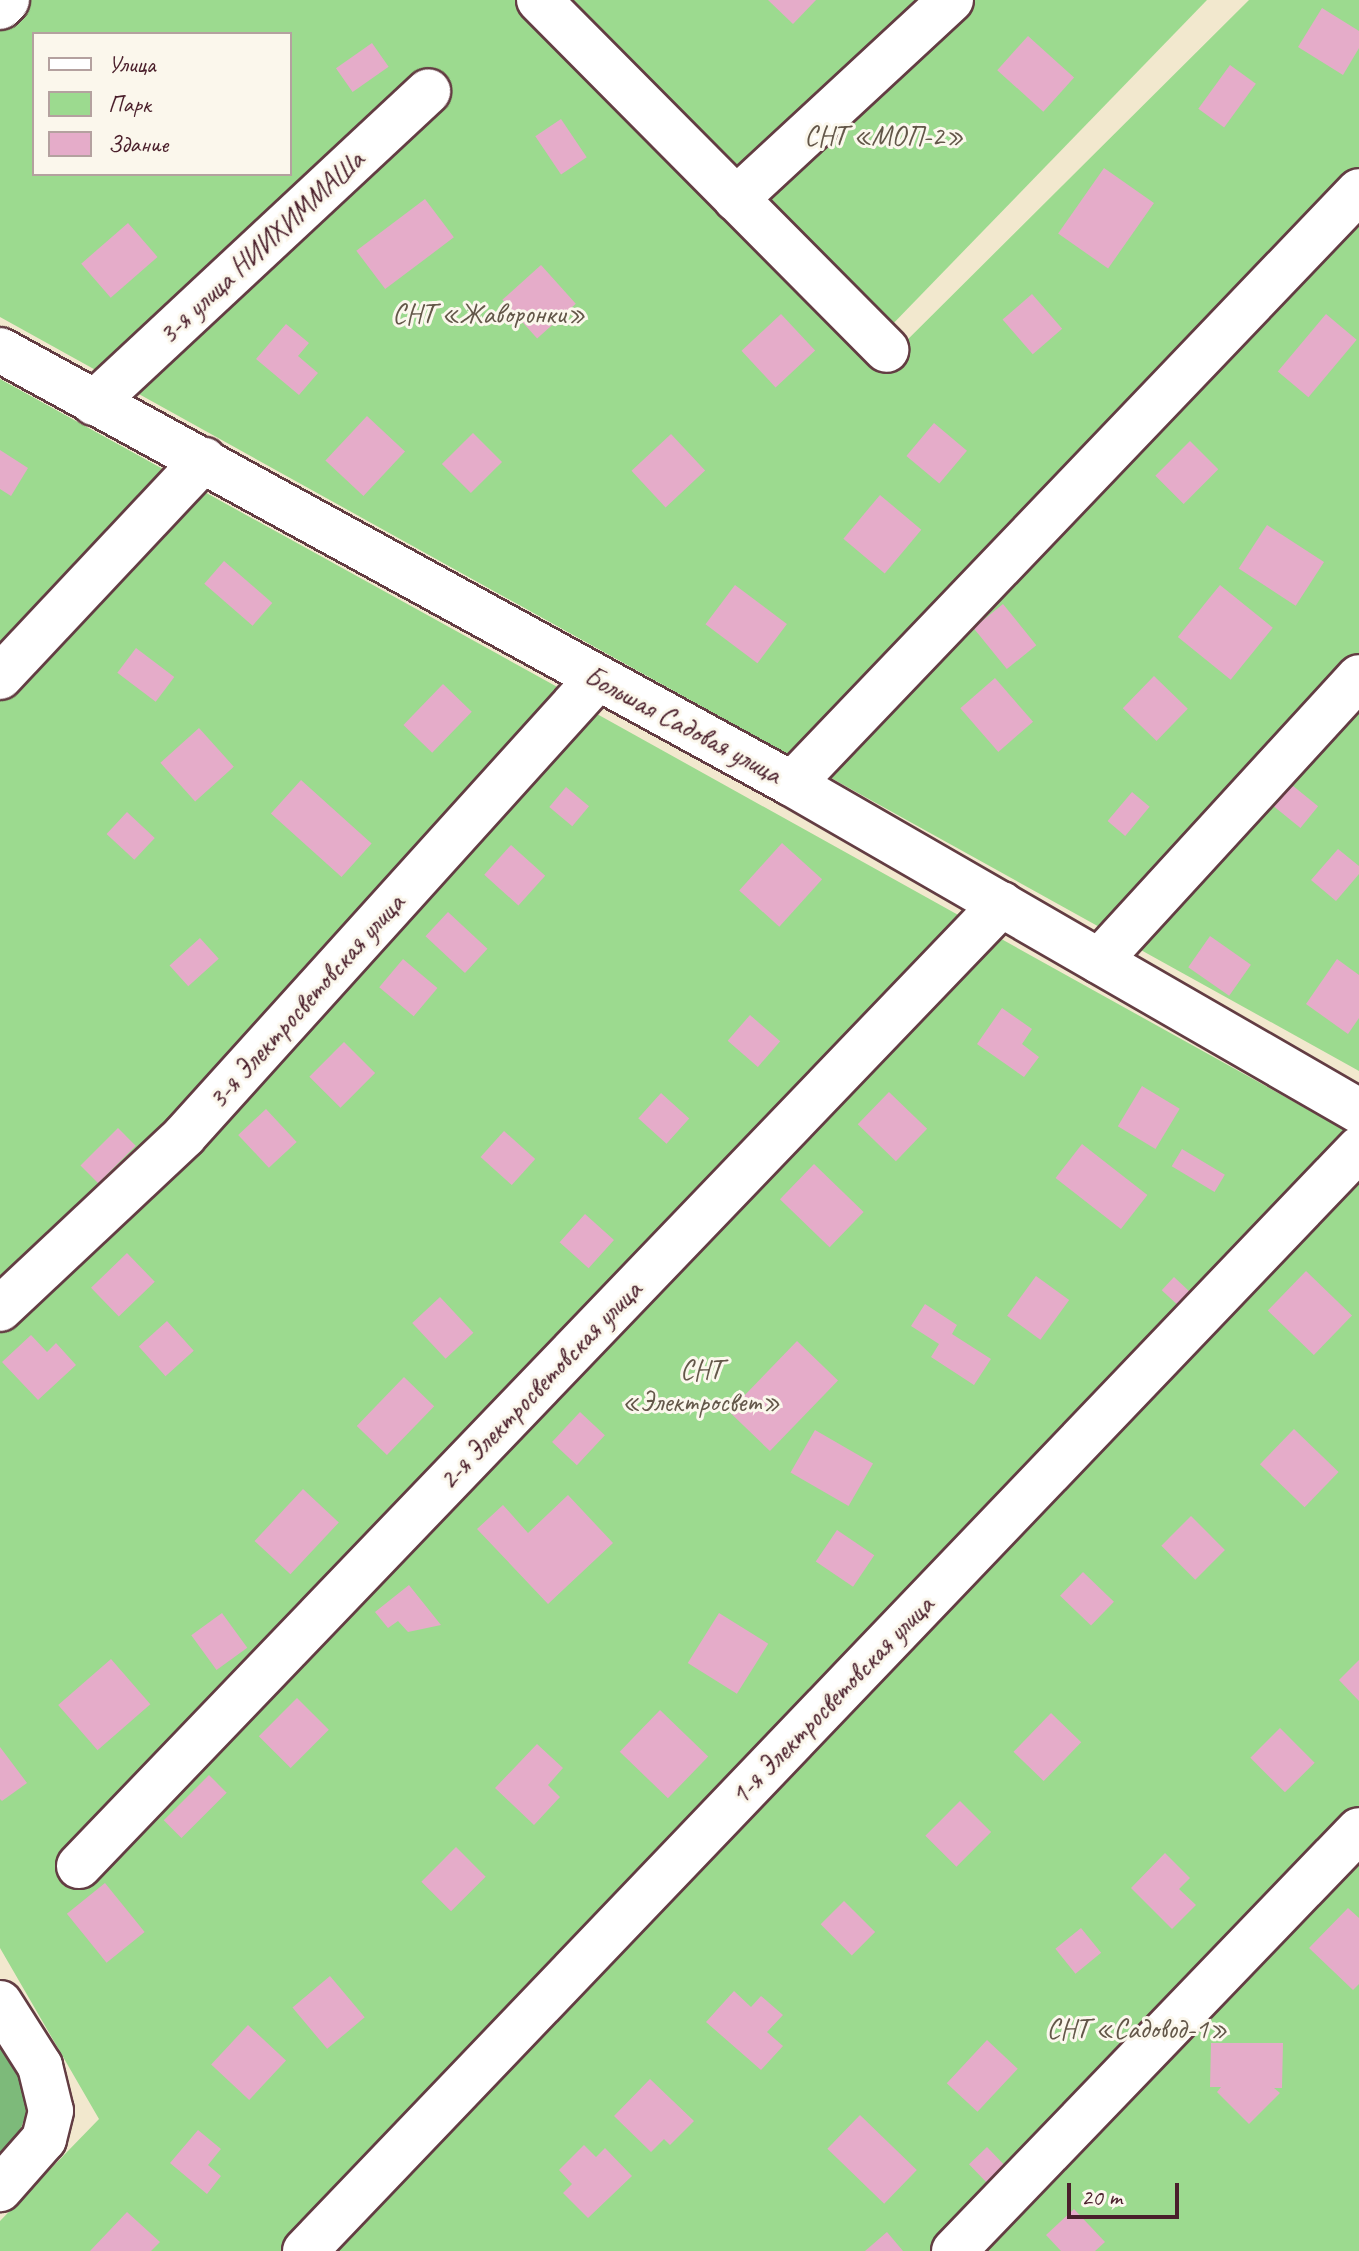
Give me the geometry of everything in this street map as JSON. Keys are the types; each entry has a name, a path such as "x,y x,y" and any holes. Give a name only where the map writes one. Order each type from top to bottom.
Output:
{"street":[{"path":"0,7 7,0"},
{"path":"539,0 886,350"},
{"path":"736,199 951,0"},
{"name":"3-я улица НИИХИММАШа","path":"94,403 428,91"},
{"path":"792,784 1359,191"},
{"name":"Большая Садовая улица","path":"0,350 792,784 1359,1111"},
{"path":"0,677 204,460"},
{"path":"1099,961 1359,677"},
{"name":"3-я Электросветовская улица","path":"0,1309 184,1136 597,679"},
{"name":"2-я Электросветовская улица","path":"79,1866 1002,904"},
{"name":"1-я Электросветовская улица","path":"305,2251 1359,1149"},
{"path":"968,2246 1359,1830"},
{"path":"0,2003 40,2066 51,2111 44,2139 0,2189"}],"green space":[{"name":"СНТ «Жаворонки»","path":"0,0 520,0 879,368 1249,0 1359,0 1359,1071 0,317"},
{"name":"СНТ «МОП-2»","path":"559,0 1207,0 886,331"},
{"path":"0,379 561,689 170,1125 0,1288"},
{"name":"СНТ «Электросвет»","path":"588,709 1359,1138 1359,2251 0,2251 0,2221 99,2119 0,1948 0,1333 195,1147"},
{"path":"0,2040 19,2070 28,2108 10,2160 0,2170"}],"building":[{"path":"768,0 816,0 793,24"},
{"path":"1322,8 1359,31 1359,48 1343,75 1298,47"},
{"path":"1028,36 1074,77 1043,112 997,70"},
{"path":"372,43 389,67 353,92 336,68"},
{"path":"1230,65 1256,84 1224,127 1198,109"},
{"path":"561,119 587,157 561,174 535,136"},
{"path":"1104,168 1154,203 1108,269 1058,234"},
{"path":"425,199 454,237 385,289 356,251"},
{"path":"128,223 158,257 111,298 81,264"},
{"path":"541,265 576,304 537,338 502,300"},
{"path":"1032,294 1062,329 1033,354 1003,320"},
{"path":"781,314 815,351 776,387 742,351"},
{"path":"1326,314 1357,340 1308,397 1278,371"},
{"path":"286,324 309,343 298,356 318,373 299,395 256,359"},
{"path":"367,416 405,451 363,496 325,461"},
{"path":"934,423 967,451 939,484 906,456"},
{"path":"473,433 502,462 471,493 442,464"},
{"path":"671,434 705,471 666,507 632,471"},
{"path":"1190,441 1218,469 1184,504 1155,476"},
{"path":"0,450 28,468 11,496 0,489"},
{"path":"880,495 921,530 885,573 843,539"},
{"path":"1267,525 1324,562 1296,606 1239,569"},
{"path":"224,561 272,603 253,626 204,584"},
{"path":"735,585 787,624 757,663 706,624"},
{"path":"1220,585 1273,628 1231,680 1178,637"},
{"path":"1003,604 1036,645 1007,669 973,628"},
{"path":"136,648 174,677 156,702 117,673"},
{"path":"1154,676 1188,709 1157,741 1123,708"},
{"path":"995,678 1033,722 998,752 960,708"},
{"path":"443,684 472,712 432,753 403,725"},
{"path":"199,728 234,767 195,801 160,763"},
{"path":"301,780 372,844 341,877 271,813"},
{"path":"1287,781 1318,806 1300,828 1269,803"},
{"path":"566,787 589,806 572,826 549,807"},
{"path":"1132,792 1150,807 1125,836 1108,821"},
{"path":"127,812 155,838 134,860 107,834"},
{"path":"782,843 822,879 779,927 739,891"},
{"path":"511,845 545,876 518,906 484,875"},
{"path":"1338,849 1359,866 1359,874 1336,901 1311,880"},
{"path":"448,912 487,949 465,973 425,936"},
{"path":"1210,936 1251,965 1229,996 1188,967"},
{"path":"200,938 219,959 188,986 170,965"},
{"path":"403,959 437,988 414,1016 379,987"},
{"path":"1337,959 1359,975 1359,1018 1348,1034 1306,1004"},
{"path":"1002,1008 1032,1029 1022,1044 1039,1057 1024,1077 977,1044"},
{"path":"750,1015 780,1041 758,1067 728,1041"},
{"path":"344,1042 375,1073 340,1108 309,1077"},
{"path":"1142,1086 1180,1109 1156,1149 1118,1126"},
{"path":"889,1092 927,1129 896,1161 858,1124"},
{"path":"661,1093 689,1118 666,1144 638,1118"},
{"path":"266,1109 297,1142 269,1168 238,1135"},
{"path":"118,1128 136,1146 98,1183 81,1165"},
{"path":"504,1131 535,1159 512,1185 481,1157"},
{"path":"1082,1144 1147,1195 1121,1229 1056,1178"},
{"path":"1182,1149 1225,1175 1215,1192 1172,1166"},
{"path":"814,1164 864,1212 830,1247 780,1199"},
{"path":"585,1214 614,1240 589,1268 560,1242"},
{"path":"127,1253 155,1282 119,1317 91,1288"},
{"path":"1306,1271 1352,1315 1314,1355 1268,1311"},
{"path":"1036,1276 1069,1300 1040,1340 1007,1316"},
{"path":"1174,1277 1191,1293 1179,1306 1162,1290"},
{"path":"440,1297 473,1333 446,1359 412,1323"},
{"path":"925,1304 957,1325 952,1334 991,1359 974,1385 931,1357 939,1344 911,1326"},
{"path":"167,1321 194,1351 166,1376 139,1346"},
{"path":"31,1335 47,1352 56,1343 76,1365 38,1400 2,1362"},
{"path":"797,1341 838,1381 770,1451 729,1411"},
{"path":"404,1377 434,1406 387,1455 357,1426"},
{"path":"580,1412 605,1435 577,1465 552,1442"},
{"path":"1294,1429 1339,1472 1305,1507 1260,1464"},
{"path":"815,1430 873,1464 849,1506 790,1472"},
{"path":"303,1489 339,1522 290,1574 255,1541"},
{"path":"568,1495 613,1543 548,1604 477,1529 503,1505 528,1533"},
{"path":"1191,1516 1225,1550 1195,1580 1161,1546"},
{"path":"837,1530 874,1555 853,1587 816,1562"},
{"path":"1083,1572 1114,1602 1091,1626 1060,1596"},
{"path":"409,1585 441,1625 408,1632 398,1621 388,1628 375,1612"},
{"path":"222,1613 247,1648 217,1670 191,1635"},
{"path":"719,1613 768,1644 737,1694 688,1663"},
{"path":"111,1659 150,1704 98,1750 58,1705"},
{"path":"1359,1660 1359,1701 1339,1680"},
{"path":"297,1698 329,1730 291,1768 259,1736"},
{"path":"660,1710 708,1757 668,1798 620,1752"},
{"path":"1051,1713 1081,1742 1044,1781 1013,1752"},
{"path":"1280,1728 1315,1763 1285,1792 1250,1758"},
{"path":"537,1744 563,1768 548,1785 560,1797 534,1825 495,1788"},
{"path":"0,1747 27,1783 2,1801 0,1799"},
{"path":"209,1775 227,1793 181,1838 164,1820"},
{"path":"960,1801 991,1832 956,1867 925,1836"},
{"path":"456,1847 486,1877 451,1911 421,1882"},
{"path":"1165,1853 1190,1878 1179,1889 1196,1905 1172,1929 1131,1888"},
{"path":"105,1883 145,1932 107,1963 67,1914"},
{"path":"844,1901 875,1932 852,1955 821,1924"},
{"path":"1348,1908 1359,1918 1359,1984 1353,1990 1309,1948"},
{"path":"1081,1928 1101,1953 1075,1974 1055,1949"},
{"path":"330,1976 365,2017 327,2049 292,2007"},
{"path":"734,1991 751,2007 761,1996 783,2015 767,2032 783,2046 761,2070 706,2022"},
{"path":"248,2025 286,2060 249,2100 211,2064"},
{"path":"987,2040 1018,2069 977,2112 947,2083"},
{"path":"1211,2043 1283,2043 1282,2088 1274,2088 1280,2093 1249,2124 1217,2092 1221,2087 1210,2087"},
{"path":"650,2079 694,2121 670,2145 664,2139 651,2152 614,2116"},
{"path":"860,2115 917,2170 884,2204 827,2149"},
{"path":"198,2130 221,2149 208,2165 221,2176 207,2194 170,2163"},
{"path":"584,2145 596,2157 605,2148 632,2176 588,2218 563,2193 572,2184 559,2170"},
{"path":"987,2147 1012,2173 994,2190 969,2164"},
{"path":"1074,2209 1105,2242 1095,2251 1061,2251 1046,2235"},
{"path":"127,2212 160,2242 151,2251 90,2251"},
{"path":"887,2232 903,2251 865,2251"}],"park label":[{"name":"СНТ «Садовод-1»","path":"1137,2029"}]}
